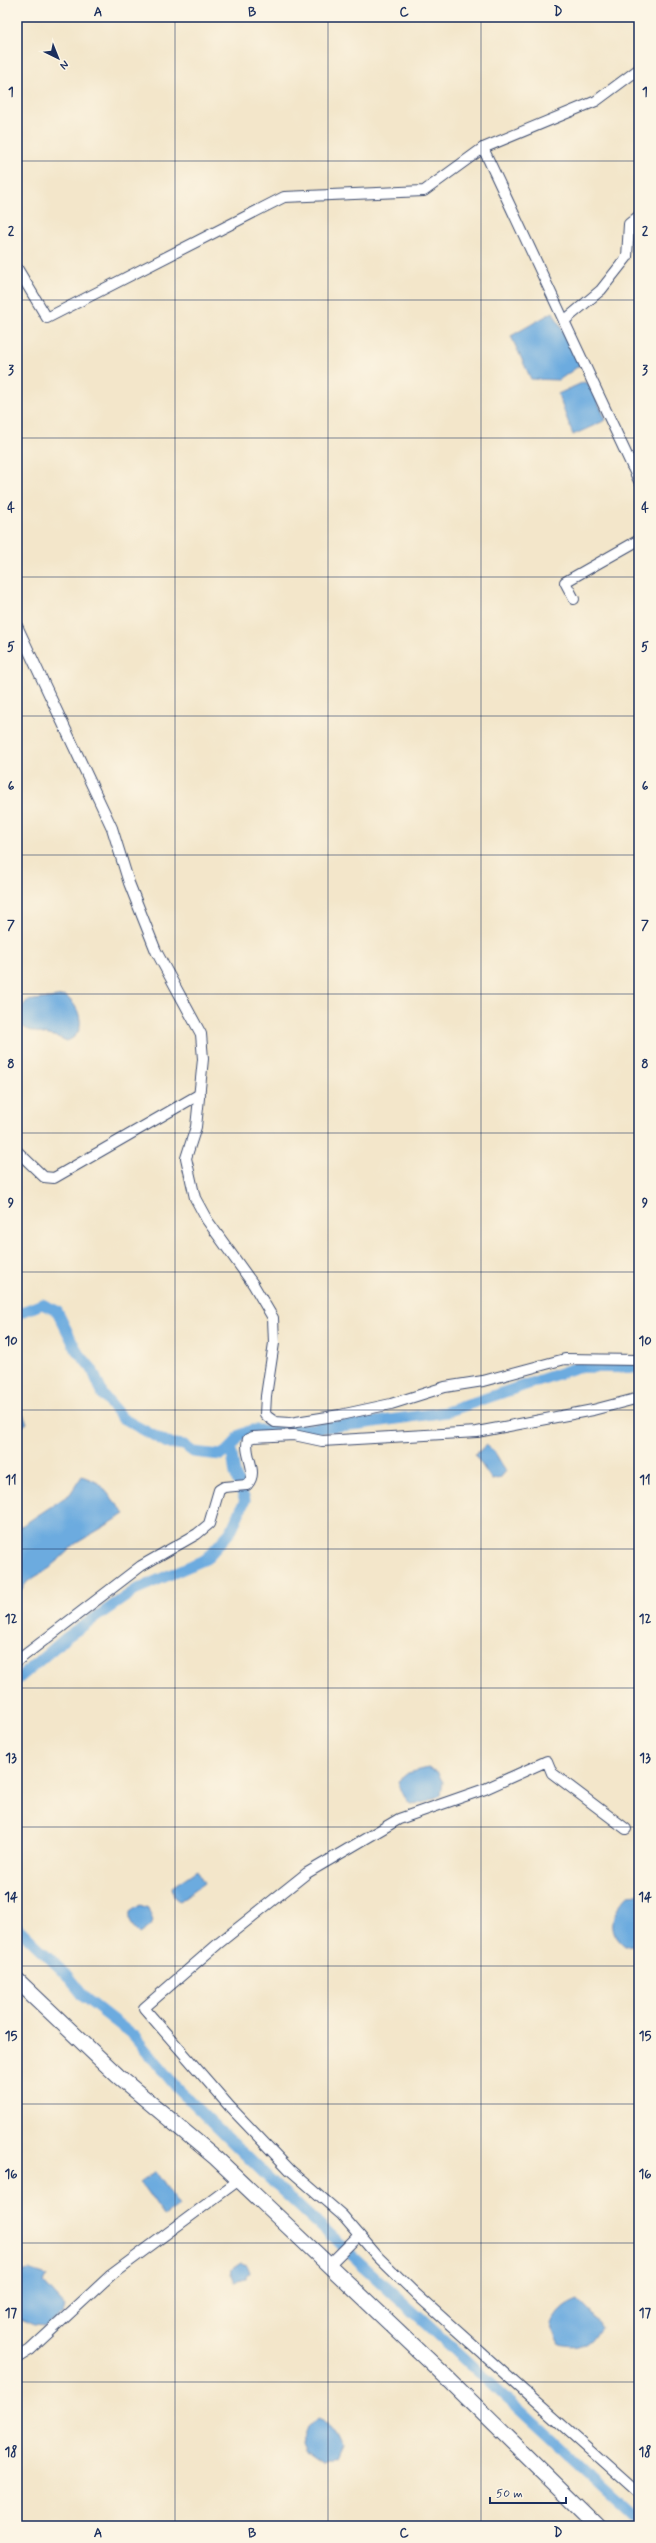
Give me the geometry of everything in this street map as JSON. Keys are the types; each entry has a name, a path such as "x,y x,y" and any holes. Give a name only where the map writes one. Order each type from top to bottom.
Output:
{"street":[{"path":"17,268 48,318 284,197 424,191 484,148 596,101 639,69"},
{"path":"484,148 564,321 635,465 639,481"},
{"path":"564,321 601,290 627,257 629,224 639,216"},
{"path":"574,599 565,582 639,540"},
{"path":"17,626 112,828 129,883 156,951 200,1034 204,1046 196,1127 186,1158 195,1198 207,1220 253,1284 273,1318 274,1343 265,1414 271,1420 290,1423 340,1415 391,1404 445,1387 483,1381 565,1359 639,1360"},
{"path":"17,1151 44,1177 54,1178 200,1094"},
{"path":"17,1661 141,1566 209,1524 219,1490 224,1487 247,1485 252,1480 253,1471 246,1445 248,1439 253,1437 294,1435 322,1441 477,1432 592,1410 639,1398"},
{"path":"626,1829 552,1773 547,1761 485,1789 399,1819 307,1873 219,1943 144,2008 230,2107 273,2153 342,2215 359,2235 417,2295 639,2494"},
{"path":"17,1980 118,2076 239,2180 329,2265 598,2526"},
{"path":"17,2358 30,2350 110,2275 239,2180"},
{"path":"329,2265 359,2235"}],"water":[{"path":"553,312 580,365 559,380 531,379 511,336"},
{"path":"584,382 590,385 606,420 573,435 558,394"},
{"path":"65,996 75,1006 80,1019 78,1032 74,1037 67,1041 61,1038 29,1030 18,1023 17,1013 27,1001"},
{"path":"17,1403 27,1423 17,1430"},
{"path":"486,1445 494,1451 506,1471 500,1478 492,1480 475,1455"},
{"path":"82,1476 99,1483 125,1514 75,1544 50,1568 28,1581 17,1595 17,1529 70,1494"},
{"path":"428,1768 438,1772 443,1782 441,1795 423,1803 410,1804 402,1793 398,1781 408,1773"},
{"path":"197,1870 204,1883 179,1901 174,1897 172,1887"},
{"path":"639,1894 639,1944 625,1946 615,1934 613,1921 622,1901 628,1895"},
{"path":"140,1905 148,1908 153,1921 151,1926 140,1934 132,1924 130,1912"},
{"path":"155,2171 179,2205 164,2216 140,2182"},
{"path":"241,2263 247,2265 250,2272 246,2279 234,2282 231,2275 232,2269"},
{"path":"29,2270 47,2276 44,2283 65,2306 63,2313 46,2326 35,2325 17,2318 17,2273"},
{"path":"578,2299 589,2310 601,2328 588,2342 584,2344 573,2347 560,2345 551,2325 562,2309 569,2303"},
{"path":"317,2418 325,2422 332,2429 342,2446 336,2459 321,2464 305,2453 301,2444 307,2428"}],"waterway":[{"path":"17,1314 42,1304 57,1311 77,1351 92,1369 103,1395 122,1418 167,1443 184,1445 193,1452 221,1455 231,1448 240,1435 251,1430 296,1430 361,1424 446,1412 578,1367 639,1368"},
{"path":"17,1680 67,1637 137,1589 206,1559 231,1531 245,1500 235,1474 231,1448"},
{"path":"17,1927 65,1973 85,1998 134,2036 177,2088 278,2187 639,2520"}]}
